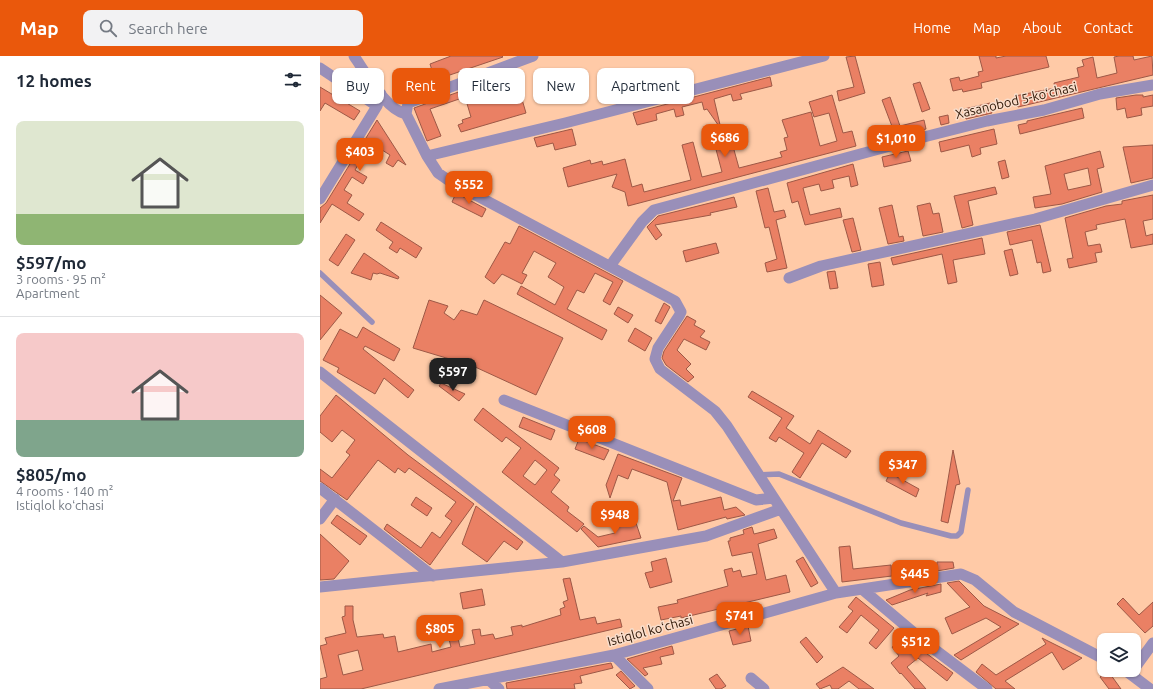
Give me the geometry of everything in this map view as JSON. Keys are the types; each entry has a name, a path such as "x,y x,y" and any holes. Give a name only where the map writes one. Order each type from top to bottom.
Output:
{"street":[{"path":"354,56 363,68"},
{"path":"533,56 517,58 408,103 406,114 427,156 438,173 451,182 675,301 681,312 680,316 658,348 655,359 660,369 715,411 727,426 836,593"},
{"path":"427,156 565,123 824,56"},
{"path":"320,68 377,106 320,199"},
{"name":"Xasanobod 5-koʻchasi","path":"610,266 642,222 654,210 920,138 1044,110 1100,94 1153,84"},
{"path":"384,98 390,106 399,112 406,114"},
{"path":"789,278 822,266 1035,219 1153,185"},
{"path":"320,372 562,562"},
{"path":"504,400 756,500 774,498"},
{"path":"320,488 433,576"},
{"path":"320,519 335,499"},
{"path":"320,587 562,562 706,536 781,510"},
{"name":"Istiqlol koʻchasi","path":"439,689 614,655 836,593 961,574 975,580 1014,612 1097,655"},
{"path":"862,589 926,643 987,689"},
{"path":"1141,658 1153,643"},
{"path":"614,655 648,689"},
{"path":"1137,677 1150,689"},
{"path":"751,678 764,689"},
{"path":"489,680 499,689"}],"lane":[{"path":"320,273 372,322"},
{"path":"759,475 779,474 901,523 951,536 957,536 961,532 968,490"}],"building":[{"path":"451,56 503,57 470,68 458,68 458,72 450,75 450,68 431,68 430,64"},
{"path":"855,56 865,93 839,101 837,91 854,87 846,57"},
{"path":"979,56 996,56 996,58 1006,56 1046,56 1049,67 981,83 982,88 963,92 962,89 953,91 950,79 959,77 960,81 979,76 978,72 983,71"},
{"path":"1133,56 1134,60 1152,56 1153,75 1018,107 1015,96 1055,88 1054,83 1079,77 1077,68 1084,66 1082,60 1093,57 1097,78 1117,73 1114,57"},
{"path":"770,77 772,86 740,94 742,99 733,101 731,94 714,99 721,129 707,109 704,110 702,102 694,104 694,97"},
{"path":"920,82 930,109 922,112 913,84"},
{"path":"320,87 332,94 332,104 348,104 360,111 354,120 325,103 320,111"},
{"path":"458,92 458,99 450,102 450,95"},
{"path":"832,95 843,133 852,131 856,146 628,206 625,192 612,187 617,174 568,187 563,168 590,160 591,164 602,161 603,165 625,159 632,187 642,184 644,192 691,180 682,145 693,142 702,177 722,172 713,136 723,134 724,141 731,139 739,168 782,157 780,152 787,150 784,138 788,137 782,120 811,112 820,146 837,141 829,113 814,117 809,102"},
{"path":"1143,95 1143,97 1153,95 1153,106 1141,108 1142,115 1127,118 1125,108 1117,110 1116,98"},
{"path":"890,97 900,126 924,120 926,129 876,141 874,134 893,129 882,100"},
{"path":"990,103 992,113 966,119 964,109"},
{"path":"425,104 445,104 430,109 441,136 427,141 414,108"},
{"path":"467,104 523,104 526,113 461,132 458,125 463,123 462,120 471,117"},
{"path":"667,104 694,104 682,107 684,115 676,117 674,109 656,114 657,120 637,125 633,113"},
{"path":"1082,108 1084,118 1020,134 1018,125 1027,123 1027,121"},
{"path":"948,115 949,123 941,125 939,117"},
{"path":"377,120 406,165 398,160 393,167 386,163 390,155 371,143 355,170 367,177 363,184 352,177 344,190 352,195 347,203 364,214 359,221 332,204 320,223 320,208 326,203"},
{"path":"572,129 576,145 555,150 553,143 537,147 534,138"},
{"path":"994,129 997,144 980,148 981,154 972,157 969,145 941,152 939,142"},
{"path":"1153,145 1153,178 1131,183 1123,147"},
{"path":"908,151 911,161 884,167 882,157"},
{"path":"1100,151 1104,167 1097,169 1102,192 1062,204 1035,208 1033,197 1051,194 1045,166","holes":["1088,168 1091,185 1068,190 1064,174"]},
{"path":"1005,160 1009,177 1002,179 998,162"},
{"path":"853,164 858,185 851,187 849,176 832,180 834,188 821,191 819,184 803,188 810,215 840,208 842,217 805,225 798,201 792,203 787,183"},
{"path":"995,187 997,194 968,201 973,225 962,228 954,196"},
{"path":"768,188 774,212 784,210 786,217 776,220 787,268 767,272 765,263 777,259 769,227 765,228 756,191"},
{"path":"456,193 486,209 482,217 452,202"},
{"path":"1153,195 1153,219 1143,221 1146,236 1153,234 1153,244 1131,248 1125,219 1096,225 1097,229 1085,232 1088,246 1100,244 1102,252 1095,253 1097,262 1069,268 1067,259 1073,258 1065,218 1106,206 1122,204 1122,201"},
{"path":"734,197 737,207 710,213 711,215 655,225 662,235 656,240 647,227 658,216"},
{"path":"930,203 933,214 939,213 943,232 923,236 917,206"},
{"path":"892,205 899,237 903,236 904,241 888,244 879,208"},
{"path":"853,218 861,250 852,252 843,220"},
{"path":"381,222 422,248 416,258 400,248 397,253 389,248 393,242 376,230"},
{"path":"1040,225 1051,271 1043,273 1041,262 1037,263 1032,240 1010,245 1007,232"},
{"path":"519,226 623,281 610,305 603,301 613,282 595,273 584,293 577,290 567,309 607,330 602,340 517,294 521,286 555,305 564,287 548,277 556,263 534,251 522,273 527,275 522,284 502,274 494,284 485,277 505,242 510,244"},
{"path":"346,234 355,240 338,266 329,260"},
{"path":"982,238 985,254 953,260 957,282 948,284 942,254 893,265 891,258"},
{"path":"716,243 719,253 686,262 683,251"},
{"path":"1012,249 1018,274 1010,276 1004,251"},
{"path":"364,253 399,277 398,279 380,273 373,273 371,280 351,273"},
{"path":"880,262 884,285 872,287 868,264"},
{"path":"835,271 838,288 830,289 827,272"},
{"path":"320,295 342,313 320,340"},
{"path":"429,300 448,306 444,313 454,320 461,310 477,315 484,300 563,338 536,395 473,366 468,376 463,375 449,369 453,360 413,348"},
{"path":"664,303 670,307 661,324 655,321"},
{"path":"618,307 633,315 628,323 614,314"},
{"path":"687,316 696,321 694,325 705,331 700,337 710,342 706,350 684,339 677,350 691,364 686,369 694,377 688,382 666,365 662,358 664,351"},
{"path":"363,327 400,349 394,361 365,346 363,349 414,390 408,398 384,378 375,394 337,372 339,368 323,360 340,329 357,338"},
{"path":"635,328 652,338 645,351 628,341"},
{"path":"441,383 465,394 459,401 439,386"},
{"path":"752,391 794,416 786,428 810,444 818,430 851,451 846,458 822,443 800,478 792,472 804,453 779,437 776,442 769,438 782,418 748,397"},
{"path":"336,395 408,455 474,504 430,565 384,529 387,524 421,548 432,532 440,538 452,521 445,516 456,502 409,468 405,473 398,468 395,473 378,460 347,500 320,481 320,469 332,478 350,455 346,452 355,440 342,430 332,442 320,432 320,416"},
{"path":"483,408 559,468 554,475 560,480 551,492 569,507 567,511 584,524 577,532 502,472 521,448 506,437 502,442 474,420","holes":["535,460 547,470 535,485 523,476"]},
{"path":"523,417 555,430 551,440 519,427"},
{"path":"579,439 609,450 604,460 575,449"},
{"path":"953,450 960,484 956,485 948,523 941,521"},
{"path":"618,454 682,478 673,501 680,500 681,506 721,497 724,510 736,507 745,515 727,519 726,517 678,530 667,482 632,469 628,479 618,475 610,498 606,485"},
{"path":"890,473 919,489 916,497 886,481"},
{"path":"416,497 432,508 427,516 411,505"},
{"path":"476,506 523,542 517,550 504,541 487,562 462,544"},
{"path":"337,515 367,536 360,545 331,523"},
{"path":"636,523 641,538 598,547 581,529 584,526 598,537 615,533 614,528"},
{"path":"752,527 754,534 774,529 777,538 758,544 766,580 786,575 790,592 681,618 681,616 661,620 658,607 678,603 677,600 728,586 724,570 732,568 733,572 740,570 742,577 757,574 752,552 732,556 728,541 730,541 730,538 744,534 743,530"},
{"path":"320,534 349,561 334,579 320,580"},
{"path":"850,546 853,569 891,565 892,576 842,582 839,547"},
{"path":"803,557 818,583 811,587 796,561"},
{"path":"666,558 672,582 650,588 645,573 653,571 651,562"},
{"path":"937,562 953,562 954,568 937,571"},
{"path":"570,578 580,620 595,617 597,624 620,619 622,627 361,689 320,689 320,679 327,677 320,646 327,644 325,638 346,633 342,617 345,616 345,606 353,606 353,620 357,637 383,634 384,638 395,636 398,652 431,644 432,652 451,647 446,627 455,625 460,647 475,644 472,630 480,629 481,636 493,634 495,639 513,635 511,627 522,625 522,627 561,615 560,609 565,607 563,602 568,600 563,579","holes":["358,650 363,670 343,675 338,655"]},
{"path":"959,581 984,606 1019,624 961,660 954,655 1001,627 986,618 952,634 945,618 970,607 947,583"},
{"path":"941,584 941,592 926,596 928,593 892,605 886,600 910,590"},
{"path":"482,589 485,605 463,609 460,593"},
{"path":"856,597 894,628 876,649 869,643 879,630 861,615 847,633 839,627 853,611 848,607"},
{"path":"1123,598 1139,615 1153,602 1153,626 1145,633 1117,604"},
{"path":"748,626 751,641 733,645 729,631"},
{"path":"806,637 823,657 817,663 800,642"},
{"path":"904,637 953,673 947,681 918,658 907,667 926,689 915,689 901,673 900,674 891,663 899,656 892,647"},
{"path":"1042,638 1082,658 1063,670 1052,652 1005,681 1015,689 996,689 976,672 982,664 996,675 1046,644"},
{"path":"672,646 674,654 660,657 662,664 643,668 648,674 645,676 627,659"},
{"path":"611,663 613,668 580,676 582,683 574,684 575,689 507,689 506,683"},
{"path":"843,667 874,689 859,689 849,681 838,689 832,689 830,685 820,689 816,684"},
{"path":"621,671 635,686 630,689 616,675"},
{"path":"717,674 726,686 721,689 716,689 709,679"},
{"path":"1100,677 1112,677 1121,689 1109,689"}]}
